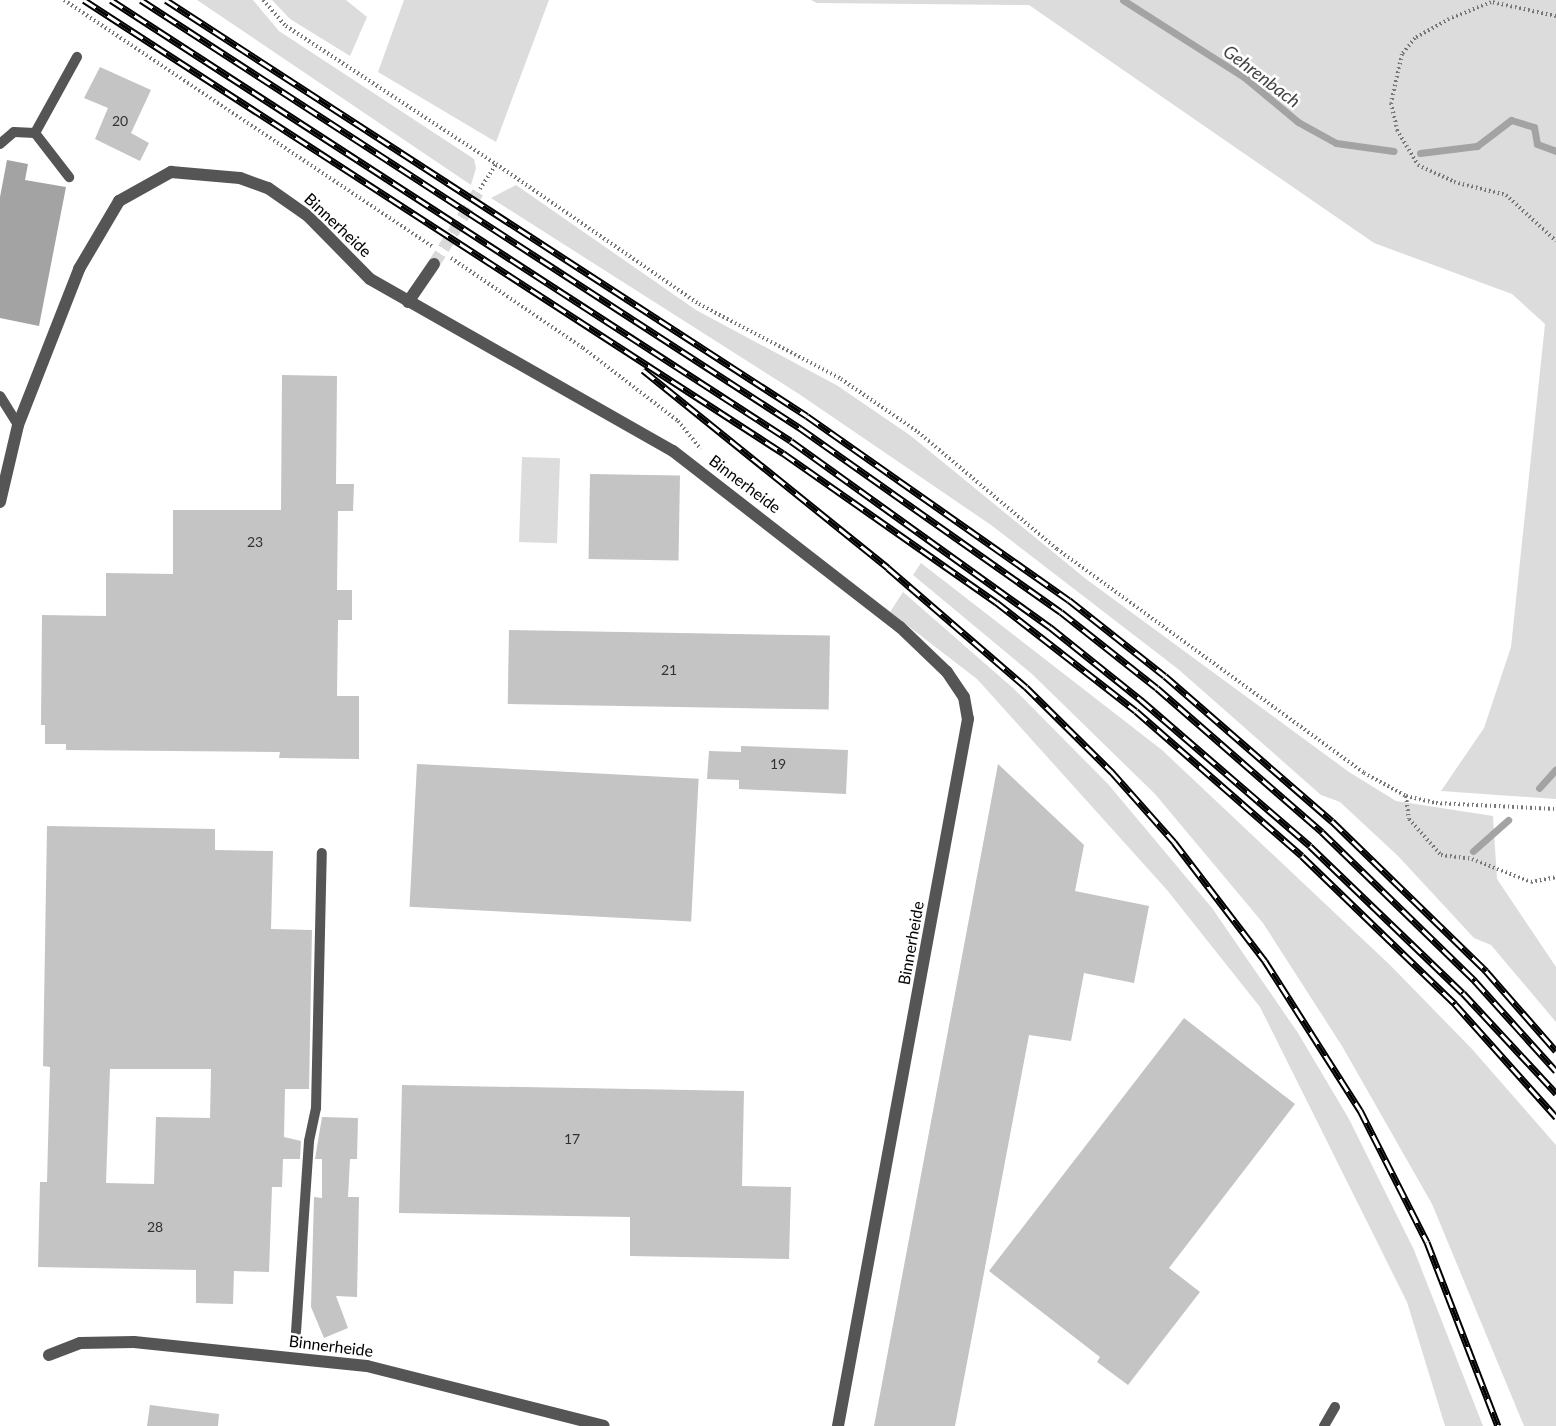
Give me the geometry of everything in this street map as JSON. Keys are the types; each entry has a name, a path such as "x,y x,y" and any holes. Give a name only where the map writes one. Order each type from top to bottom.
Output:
{"street":[{"name":"Binnerheide","path":"0,502 18,425 78,269 119,201 171,172 240,178 268,188 308,216 370,279 673,451 900,627 947,672 964,697 968,719 838,1426"},
{"path":"408,302 434,264"},
{"name":"Binnerheide","path":"49,1355 80,1342 134,1342 367,1366 604,1426"}],"lane":[{"path":"35,133 77,57"},
{"path":"0,144 14,132 35,133 69,177"},
{"path":"0,396 18,425"},
{"path":"296,1332 309,1141 316,1108 322,853"},
{"path":"1324,1426 1335,1407"}],"path":[{"path":"64,0 437,249"},
{"path":"262,0 286,26 496,164 699,304 841,379 918,432 1066,556 1355,767 1406,796 1436,803 1556,809"},
{"path":"1556,16 1490,1 1415,38 1402,54 1391,103 1397,130 1418,165 1454,182 1506,195 1556,241"},
{"path":"480,189 496,164"},
{"path":"447,256 583,348 678,422 700,447 707,476"},
{"path":"1406,796 1409,819 1441,855 1472,859 1531,882 1556,877"}],"shaded area":[{"path":"197,0 253,0 279,31 474,159 476,168 471,185"},
{"path":"272,0 346,0 367,17 350,56 290,19"},
{"path":"404,0 549,0 496,142 378,72"},
{"path":"811,0 1556,0 1556,799 1441,791 1484,728 1511,647 1545,324 1512,294 1374,243 1029,5 817,3"},
{"path":"7,160 28,164 25,180 66,187 39,326 0,318 0,197"},
{"path":"516,185 696,310 838,386 911,436 1086,579 1349,772 1396,801 1493,816 1497,879 1556,967 1556,1022 1491,945 1474,938 1398,856 1340,802 1321,795 1178,669 991,525 799,394 491,198"},
{"path":"522,457 560,458 557,543 519,542"},
{"path":"921,563 1162,750 1391,966 1472,1049 1556,1145 1556,1426 1524,1426 1432,1204 1342,1046 1263,923 1155,794 1032,674 913,575"},
{"path":"903,592 1013,688 1108,784 1212,908 1298,1033 1349,1119 1414,1250 1483,1426 1445,1426 1407,1302 1260,1007 1167,890 977,679 890,612"}],"building":[{"path":"100,67 151,90 131,133 149,143 140,161 95,139 108,108 84,98"},
{"path":"282,375 337,376 336,484 354,484 353,511 338,511 337,590 352,590 352,620 338,620 337,696 359,696 359,759 279,758 280,752 66,750 66,744 45,744 45,725 41,725 42,615 106,616 106,573 173,574 173,510 281,510"},
{"path":"590,474 680,476 679,561 589,559"},
{"path":"509,630 830,636 829,710 508,704"},
{"path":"741,746 848,750 846,794 739,789 739,780 707,779 709,751 741,752"},
{"path":"417,764 699,779 691,922 410,907"},
{"path":"998,764 1084,845 1075,891 1149,906 1134,983 1084,973 1071,1041 1029,1035 955,1426 874,1426"},
{"path":"47,826 215,829 215,850 273,851 271,929 312,930 309,1089 285,1089 284,1137 301,1141 300,1159 283,1159 282,1187 272,1187 269,1272 234,1271 233,1304 196,1303 196,1270 38,1267 40,1182 47,1182 50,1067 43,1066","holes":["110,1069 211,1069 210,1118 156,1117 154,1184 106,1183"]},
{"path":"1184,1018 1295,1104 1169,1268 1200,1292 1128,1385 1097,1362 1100,1357 989,1271"},
{"path":"402,1085 744,1091 742,1186 791,1187 789,1259 630,1256 630,1217 399,1213"},
{"path":"322,1117 358,1118 357,1159 350,1159 348,1197 359,1197 357,1297 336,1296 348,1328 324,1338 311,1307 314,1197 322,1198 322,1159 315,1159"},
{"path":"150,1405 219,1414 218,1426 147,1426"}],"waterway":[{"name":"Gehrenbach","path":"1123,0 1244,77 1298,122 1336,143 1393,151"},
{"name":"Gehrenbach","path":"1420,153 1477,146 1511,120 1534,127 1537,144 1556,151"},
{"path":"1539,788 1556,769"},
{"path":"1473,851 1508,820"}],"tunnel":[{"path":"434,264 480,189"}],"railway":[{"path":"84,0 783,453 996,602 1136,711 1302,856 1455,1004 1556,1117"},
{"path":"111,0 791,441 1050,627 1141,700 1310,846 1463,993 1556,1093"},
{"path":"141,0 800,428 1061,612 1157,688 1322,832 1475,981 1556,1071"},
{"path":"166,0 807,416 1069,600 1165,676 1332,821 1486,971 1556,1051"},
{"path":"643,370 888,568 1026,687 1111,771 1174,842 1265,961 1360,1110 1427,1242 1498,1426"}]}
